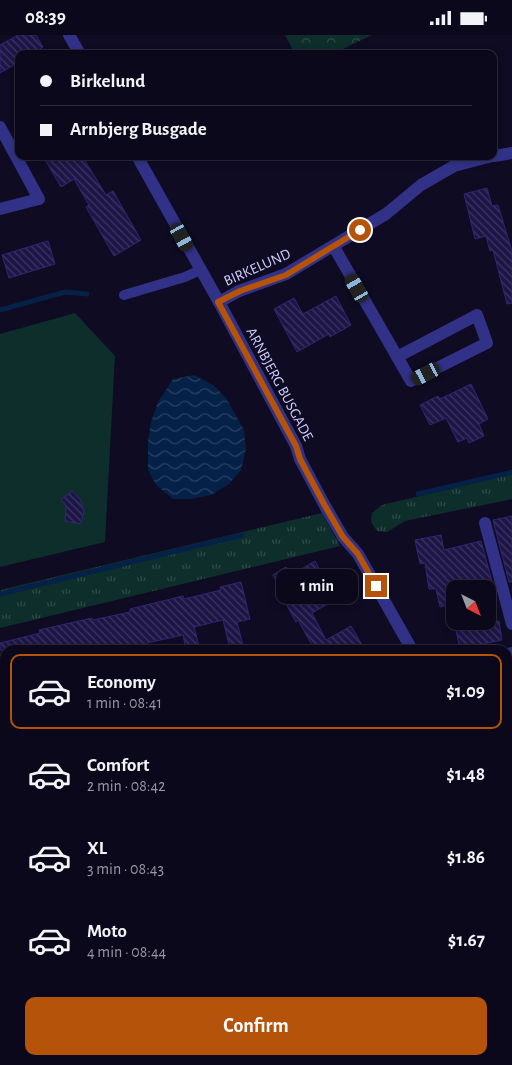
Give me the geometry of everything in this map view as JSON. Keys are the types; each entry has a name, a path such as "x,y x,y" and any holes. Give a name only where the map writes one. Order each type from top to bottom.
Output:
{"street":[{"path":"70,35 78,50"},
{"path":"0,127 15,154"},
{"name":"BIRKELUND","path":"497,155 512,153"},
{"path":"0,209 40,199 18,160"},
{"name":"ARNBJERG BUSGADE","path":"139,160 296,446 300,459 325,506 343,537 358,554 409,645"},
{"name":"BIRKELUND","path":"218,302 240,291 286,275 386,214 421,185 454,166 477,160"},
{"path":"334,247 397,357 411,381 487,343 477,315 397,357"},
{"path":"485,523 512,624"}],"lane":[{"path":"124,295 185,277 200,270"}],"green space":[{"path":"285,35 372,35 340,50 293,50"},
{"path":"75,313 115,356 105,542 0,567 0,334"},
{"path":"512,474 512,499 405,521 387,532 377,531 371,522 372,513 382,505"},
{"path":"322,513 340,546 0,628 0,590"}],"water":[{"path":"194,375 213,385 226,398 244,430 246,449 241,470 229,484 211,495 191,499 173,499 156,485 148,470 148,441 151,422 158,402 173,379"}],"building":[{"path":"18,35 36,35 43,47 38,50 15,50 15,64 0,73 0,45"},
{"path":"45,160 84,160 106,195 113,191 141,240 114,256 86,207 89,205 74,179 61,187"},
{"path":"487,188 492,206 498,205 512,251 512,303 507,304 493,250 490,251 486,236 475,239 464,194"},
{"path":"48,241 55,264 9,278 2,255"},
{"path":"336,296 351,325 330,337 329,334 297,352 274,309 294,298 303,314"},
{"path":"471,384 488,419 479,424 484,436 469,443 467,438 458,442 446,418 430,425 420,405 438,396 440,399"},
{"path":"72,491 80,499 84,511 81,524 65,521 66,506 61,500"},
{"path":"512,516 512,582 509,582 493,520"},
{"path":"441,535 444,550 481,541 492,580 446,580 446,605 440,607 436,589 429,589 425,563 420,564 415,540"},
{"path":"315,561 327,583 325,585 333,601 312,613 326,640 351,626 362,645 312,645 298,620 296,622 273,575 286,567 291,575"},
{"path":"241,582 250,619 237,622 243,645 229,645 223,620 194,627 199,645 185,645 183,635 147,643 148,645 0,645 0,643 40,633 39,630 130,612 130,609 183,596 184,599 221,590 220,587"},
{"path":"496,621 499,621 502,640 479,645 459,645 456,630 496,630"}],"waterway":[{"path":"0,310 65,292 87,294"},
{"path":"418,494 512,472"},
{"path":"0,594 242,535"}],"route":[{"path":"360,230 286,275 240,291 218,302 296,446 300,459 325,506 343,537 358,554 376,586"}]}
